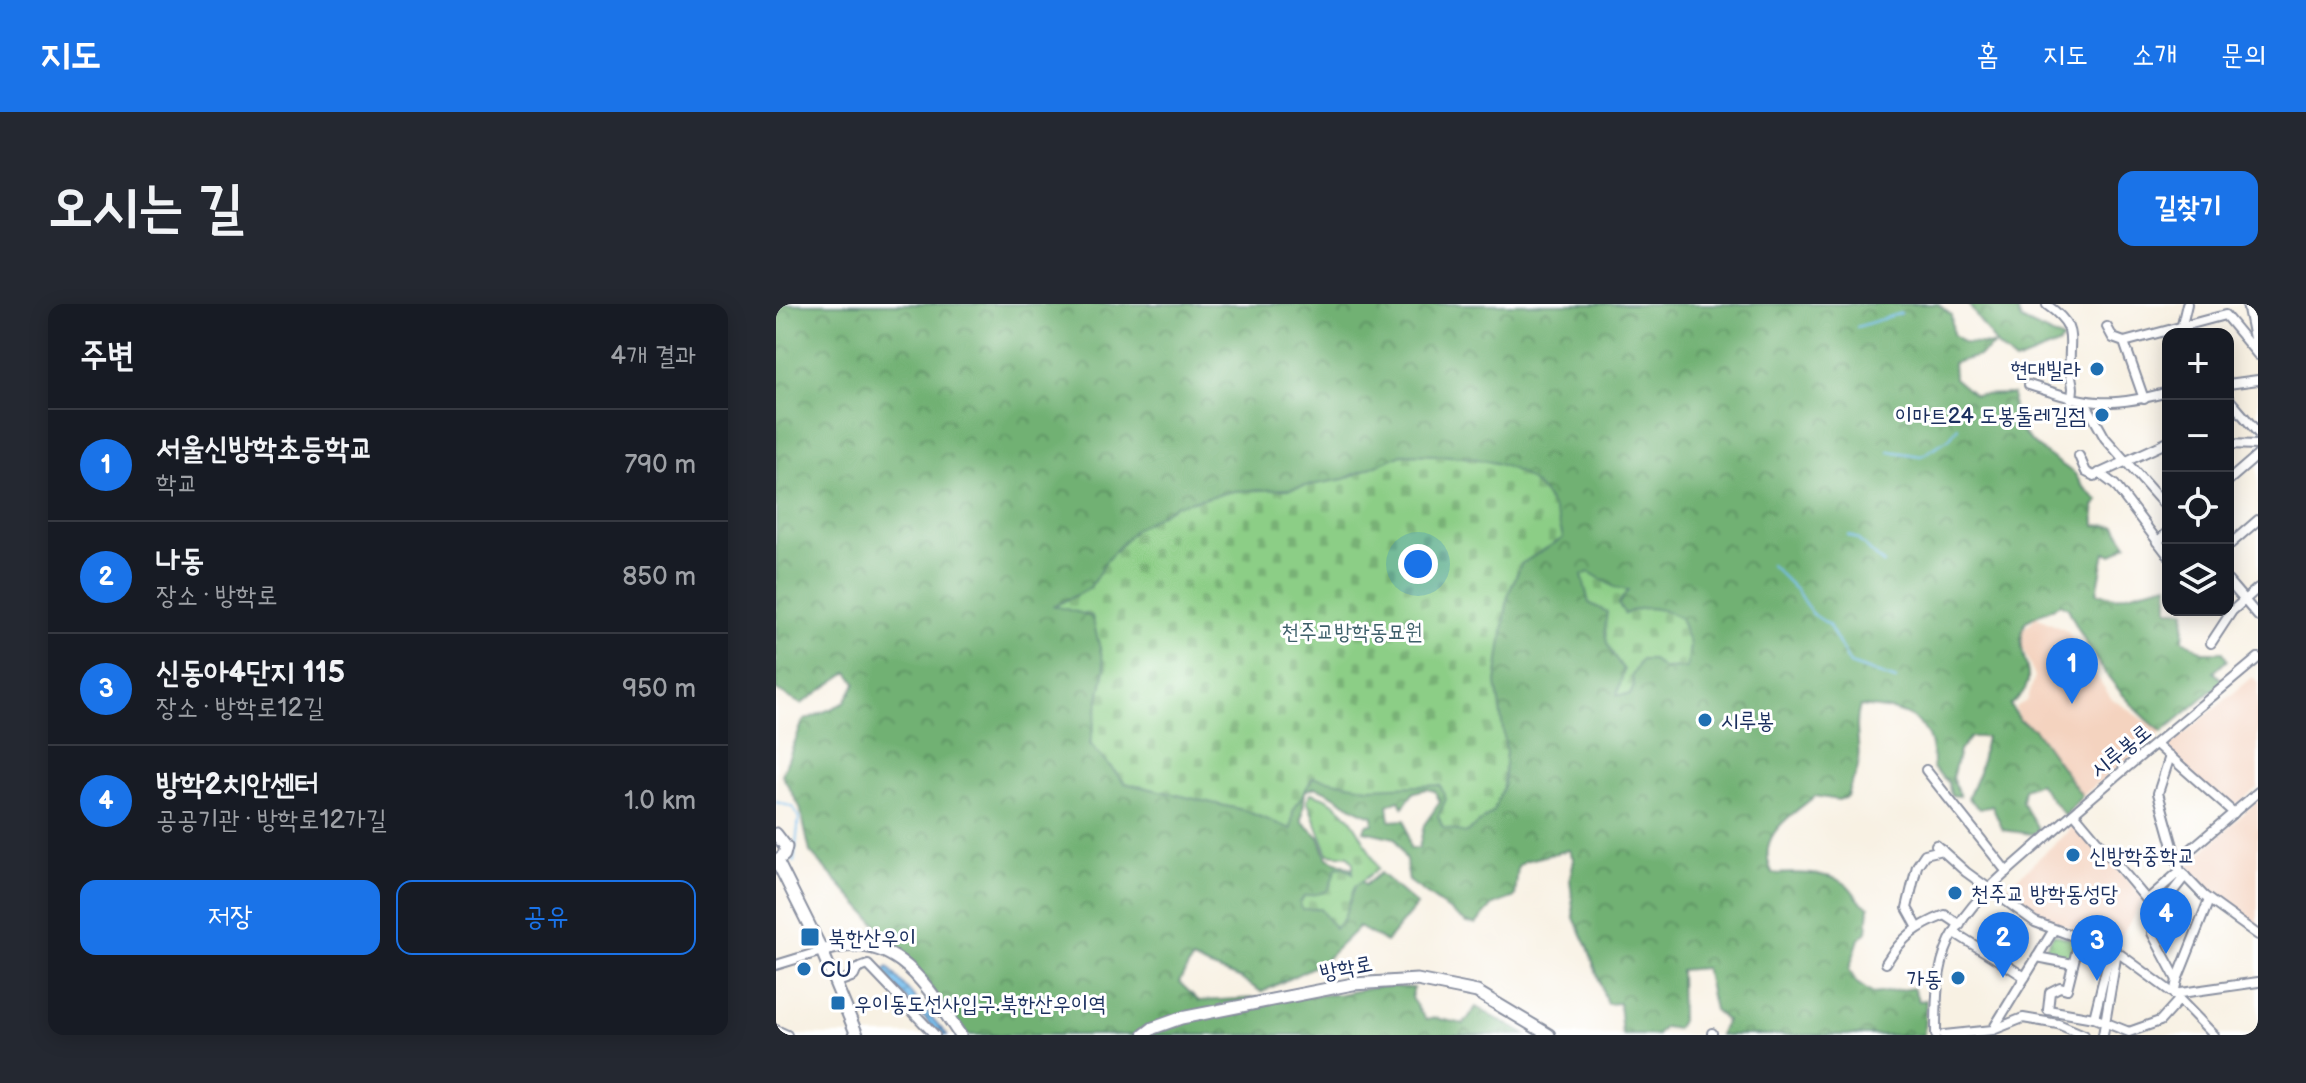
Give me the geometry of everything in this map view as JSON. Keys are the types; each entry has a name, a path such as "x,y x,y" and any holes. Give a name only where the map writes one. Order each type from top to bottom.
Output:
{"main road":[{"path":"776,834 786,847 777,861 780,876 822,951 857,1035"},
{"path":"822,951 861,944 901,959 960,1035"},
{"name":"방학로","path":"1144,1035 1153,1028 1181,1018 1388,979 1438,981 1477,992 1549,1035"}],"street":[{"path":"2183,328 2187,304"},
{"path":"2247,304 2258,354"},
{"path":"2047,305 2058,313 2073,340 2070,368 2075,389 2071,399"},
{"path":"2189,328 2225,315 2258,354"},
{"path":"2107,327 2113,338 2124,342 2162,334"},
{"path":"2124,342 2144,399"},
{"path":"2234,383 2258,380"},
{"path":"2029,385 2086,404 2144,399 2162,394"},
{"path":"2230,400 2258,433"},
{"path":"2086,404 2105,438 2162,502"},
{"path":"2234,444 2258,445"},
{"path":"2079,456 2089,474 2099,473 2162,445"},
{"path":"2234,476 2258,455"},
{"path":"2099,473 2115,485 2162,548"},
{"path":"2230,544 2258,520"},
{"path":"2157,542 2162,537"},
{"path":"2234,588 2258,616"},
{"path":"2234,607 2258,588"},
{"path":"2211,643 2227,616"},
{"name":"시루봉로","path":"1936,1035 1936,995 1942,961 1958,929 1990,887 2258,658"},
{"path":"2156,744 2234,813"},
{"path":"2170,756 2158,793 2181,869 2209,900 2258,935"},
{"path":"1926,770 2007,872"},
{"path":"2147,900 2258,792"},
{"path":"2074,813 2159,915 2152,933 2177,980"},
{"path":"1917,926 1907,908 1915,888 1917,866 1925,854 1939,848 1966,872 2035,922 2117,952 2176,998 2214,1035"},
{"path":"2157,912 2181,869"},
{"path":"2094,1018 2109,957 2077,949 2067,989 2060,987 2050,992 2048,1010 2094,1018 2129,1032 2160,1021 2176,998 2177,980 2209,900"},
{"path":"1886,963 1898,943 1917,926 1945,915 1958,929 2025,977"},
{"path":"1993,1033 2053,931"},
{"path":"776,965 822,951"},
{"path":"2103,1035 2117,952"},
{"path":"2037,957 2073,964"},
{"path":"835,983 854,976 857,969 868,965 935,1035"},
{"path":"2176,998 2258,982"},
{"path":"1944,1035 1993,1033 2023,1018 2058,1024 2084,1035"},
{"path":"776,1030 787,1035"}],"shaded area":[{"path":"2036,617 2067,631 2111,698 2162,732 2082,796 2034,729 2019,720 2015,707 2027,701 2035,677 2020,641 2022,631"},
{"path":"2253,677 2258,683 2258,787 2232,808 2163,751"},
{"path":"2258,800 2258,930 2217,899 2187,866"},
{"name":"신방학중학교","path":"2077,823 2144,899 2117,943 2057,923 2005,889"}],"green space":[{"path":"776,304 1938,304 1951,315 1953,334 1964,343 1994,345 1979,356 1953,363 1954,378 1974,395 2013,394 2012,423 2037,447 2075,474 2082,486 2099,501 2094,506 2095,525 2115,526 2127,544 2112,555 2105,552 2097,593 2115,597 2162,585 2162,616 2185,616 2183,640 2204,652 2223,652 2227,660 2214,672 2223,681 2162,732 2133,706 2108,676 2068,608 2060,604 2026,621 2022,647 2027,685 2010,705 2019,720 2034,729 2082,796 2065,816 2039,783 2024,789 2022,802 2039,830 2032,834 2003,830 1992,806 1980,809 1968,798 1979,772 1986,737 1970,737 1959,751 1952,778 1960,796 1951,795 1948,782 1933,768 1928,737 1914,719 1891,710 1860,706 1857,721 1858,766 1847,797 1838,800 1815,796 1794,812 1771,839 1768,861 1773,874 1812,874 1840,880 1869,907 1867,932 1859,939 1849,970 1857,983 1873,994 1913,988 1919,1001 1926,1000 1924,1035 1719,1035 1726,1020 1714,1010 1705,968 1680,970 1681,1021 1676,1029 1664,1027 1657,1035 1622,1035 1619,1003 1607,1004 1588,947 1574,918 1570,879 1574,860 1569,850 1525,861 1518,866 1515,897 1493,905 1476,924 1467,923 1409,881 1406,861 1395,838 1364,831 1366,825 1373,824 1373,816 1315,787 1305,791 1302,821 1319,837 1327,858 1352,869 1365,885 1380,873 1417,905 1386,942 1359,927 1323,962 1262,992 1239,978 1192,960 1179,982 1199,1001 1340,994 1381,986 1414,988 1411,998 1426,1020 1435,1018 1464,1024 1476,1007 1526,1035 963,1035 921,973 810,852 800,807 782,775 803,721 844,703 856,683 848,672 801,704 776,690","holes":["1426,789 1435,791 1440,802 1424,825 1419,848 1410,849 1405,820 1390,821 1388,805 1398,800 1403,807 1414,792"]},
{"path":"1968,304 2015,304 2021,320 2063,340 2058,345 2015,362 1998,347"},
{"name":"천주교방학동묘원","path":"1402,454 1479,459 1523,475 1540,489 1554,510 1563,538 1521,564 1508,595 1496,683 1506,750 1503,787 1493,812 1466,833 1443,828 1438,816 1446,799 1440,785 1369,788 1313,777 1293,811 1291,829 1243,810 1125,783 1090,744 1105,669 1092,616 1054,606 1089,589 1107,560 1134,530 1176,505 1234,491 1289,489 1344,479"},
{"path":"1589,572 1616,588 1628,590 1618,604 1625,614 1652,608 1680,618 1690,645 1687,668 1664,669 1652,660 1641,660 1632,676 1634,686 1630,695 1617,695 1624,670 1607,643 1607,612 1589,603 1582,575"},
{"path":"1311,793 1336,804 1345,812 1360,833 1378,869 1355,886 1344,918 1335,929 1320,909 1302,909 1300,903 1304,896 1327,891 1336,868 1342,867 1353,873 1353,863 1348,856 1328,854 1307,800"},
{"path":"2054,934 2076,941 2071,961 2041,955"}],"water":[{"path":"888,967 947,1035 940,1035 882,972"}],"waterway":[{"path":"1857,327 1901,313"},
{"path":"1889,451 1921,456 1950,438 1958,427"},
{"path":"1848,535 1857,539 1884,564"},
{"path":"1771,565 1797,591 1811,613 1828,624 1850,664 1896,680"},
{"path":"776,802 793,807 799,818 794,862"}],"place":[{"name":"현대빌라","path":"2097,369"},
{"name":"이마트24 도봉둘레길점","path":"2102,415"},
{"name":"서울신방학초등학교","path":"2072,704"},
{"name":"시루봉","path":"1705,720"},
{"name":"신방학중학교","path":"2073,855"},
{"name":"천주교 방학동성당","path":"1955,893"},
{"name":"북한산우이","path":"810,937"},
{"name":"방학2치안센터","path":"2166,954"},
{"name":"CU","path":"804,969"},
{"name":"가동","path":"1958,978"},
{"name":"나동","path":"2003,978"},
{"name":"신동아4단지 115","path":"2097,981"},
{"name":"우이동도선사입구.북한산우이역","path":"838,1003"}]}
